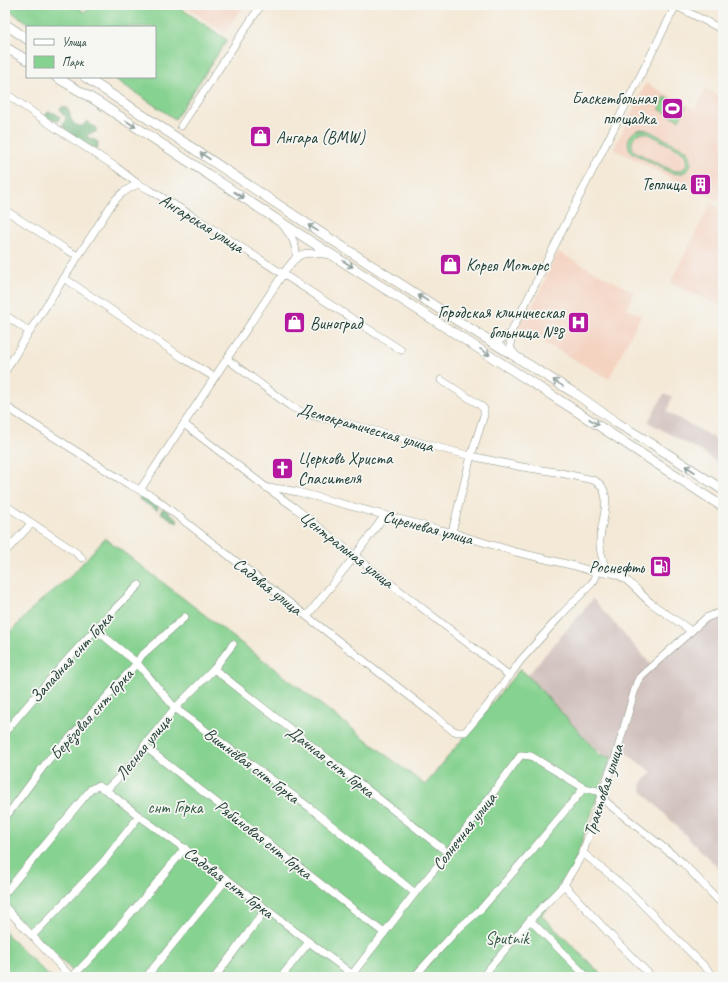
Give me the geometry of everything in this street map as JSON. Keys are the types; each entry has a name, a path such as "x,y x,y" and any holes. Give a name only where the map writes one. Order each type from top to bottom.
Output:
{"main road":[{"path":"5,24 10,29 26,37"},
{"path":"6,47 26,59"},
{"path":"58,78 98,102 279,221 570,407 723,507"},
{"path":"87,78 312,227 576,394 616,423 654,445 723,490"}],"street":[{"path":"162,128 172,130 181,126 261,5"},
{"path":"491,341 500,340 510,334 676,6 723,30"},
{"name":"Ангарская улица","path":"5,93 116,167 138,184 195,218 401,350"},
{"path":"181,126 182,135 186,144"},
{"path":"5,372 105,214 123,192 138,184"},
{"path":"5,210 78,256"},
{"path":"279,221 294,242 296,258"},
{"path":"140,490 283,274 296,258 302,254 308,253 334,256"},
{"path":"64,278 183,358 214,377"},
{"path":"5,315 30,332"},
{"path":"510,334 512,349 516,356"},
{"name":"Демократическая улица","path":"226,359 290,406 304,413 471,456 522,467 556,472 597,482 601,485 605,492 606,502 600,548 607,572"},
{"path":"441,380 484,409 484,415 471,456 452,532"},
{"name":"Садовая улица","path":"5,406 128,484 152,496 449,728 457,732 465,732 510,676"},
{"name":"Центральная улица","path":"184,424 266,488 294,507 510,676"},
{"name":"Сиреневая улица","path":"266,488 298,492 452,532 510,550 575,566 596,573"},
{"path":"5,505 74,551 82,558"},
{"path":"307,616 355,556 385,515"},
{"path":"5,552 32,523"},
{"path":"510,676 521,660 541,637 592,583 595,579 596,573 614,573 624,579 636,588 650,602 692,631"},
{"name":"Западная снт Горка","path":"5,732 50,678 95,629 139,585"},
{"name":"Трактовая улица","path":"482,977 530,920 564,885 583,853 602,792 616,755 637,682 642,675 706,618 723,611"},
{"name":"Берёзовая снт Горка","path":"5,818 50,759 141,656 185,617"},
{"name":"Вишнёвая снт Горка","path":"95,629 137,662 175,708 309,807 415,893"},
{"name":"Лесная улица","path":"5,893 91,789 98,786 106,790 136,760 144,746 175,708 214,669 233,644"},
{"name":"Дачная снт Горка","path":"214,669 448,853"},
{"name":"Рябиновая снт Горка","path":"144,746 384,933"},
{"name":"Солнечная улица","path":"351,976 448,853 521,755 530,756 584,788 602,792"},
{"path":"414,977 457,930 481,909 584,788"},
{"name":"Садовая снт Горка","path":"106,790 139,816 228,878 351,976"},
{"path":"602,792 606,802 683,863 723,905"},
{"path":"32,936 104,861 139,816"},
{"path":"5,907 72,977 134,910 185,848"},
{"path":"583,853 626,888 716,977"},
{"path":"146,977 228,878"},
{"path":"564,885 652,977"},
{"path":"215,977 266,909"},
{"path":"530,920 587,977"},
{"path":"282,977 309,942"}],"shaded area":[{"path":"183,5 244,5 225,33"},
{"path":"646,83 695,109 705,89 723,98 723,203 689,188 614,149"},
{"path":"711,203 723,210 723,307 670,283"},
{"name":"Городская клиническая больница №8","path":"558,252 634,292 627,309 641,315 609,379 518,328 528,307 532,308"},
{"path":"664,394 672,396 667,412 723,443 723,467 704,453 648,422"},
{"path":"593,599 652,666 706,618 723,611 723,873 641,790 641,784 652,772 627,754 620,740 612,765 526,677"}],"green space":[{"path":"5,5 75,5 84,12 94,5 176,5 227,40 175,119 114,78 156,78 156,26 33,26 5,8"},
{"name":"Баскетбольная площадка","path":"665,97 686,107 679,120 659,109"},
{"path":"62,107 67,108 73,123 78,126 83,126 86,122 88,122 96,127 96,132 88,134 87,137 98,142 97,149 89,146 64,129 63,125 66,118 60,109"},
{"path":"49,112 58,115 60,117 59,120 52,120 46,117 46,114"},
{"path":"637,130 647,130 688,151 691,161 688,169 682,173 671,173 631,152 628,141 631,135","holes":["640,133 647,133 685,153 687,157 687,165 683,169 677,171 673,170 662,166 634,151 632,141"]},
{"path":"143,495 151,498 155,502 158,509 157,510 140,500 139,498"},
{"path":"162,509 165,509 178,520 177,523 161,513"},
{"name":"снт Горка","path":"105,538 425,785 520,669 528,676 601,756 611,757 567,884 541,915 604,977 78,977 65,963 5,910 5,638 37,604 70,577"},
{"path":"5,931 11,939 50,977 5,977"}],"place":[{"name":"Баскетбольная площадка","path":"672,108"},
{"name":"Ангара (BMW)","path":"260,137"},
{"name":"Теплица","path":"701,184"},
{"name":"Корея Моторс","path":"450,265"},
{"name":"Городская клиническая больница №8","path":"579,322"},
{"name":"Виноград","path":"295,323"},
{"name":"Церковь Христа Спасителя","path":"282,468"},
{"name":"Роснефть","path":"660,567"}],"park label":[{"name":"Sputnik","path":"507,938"}]}
